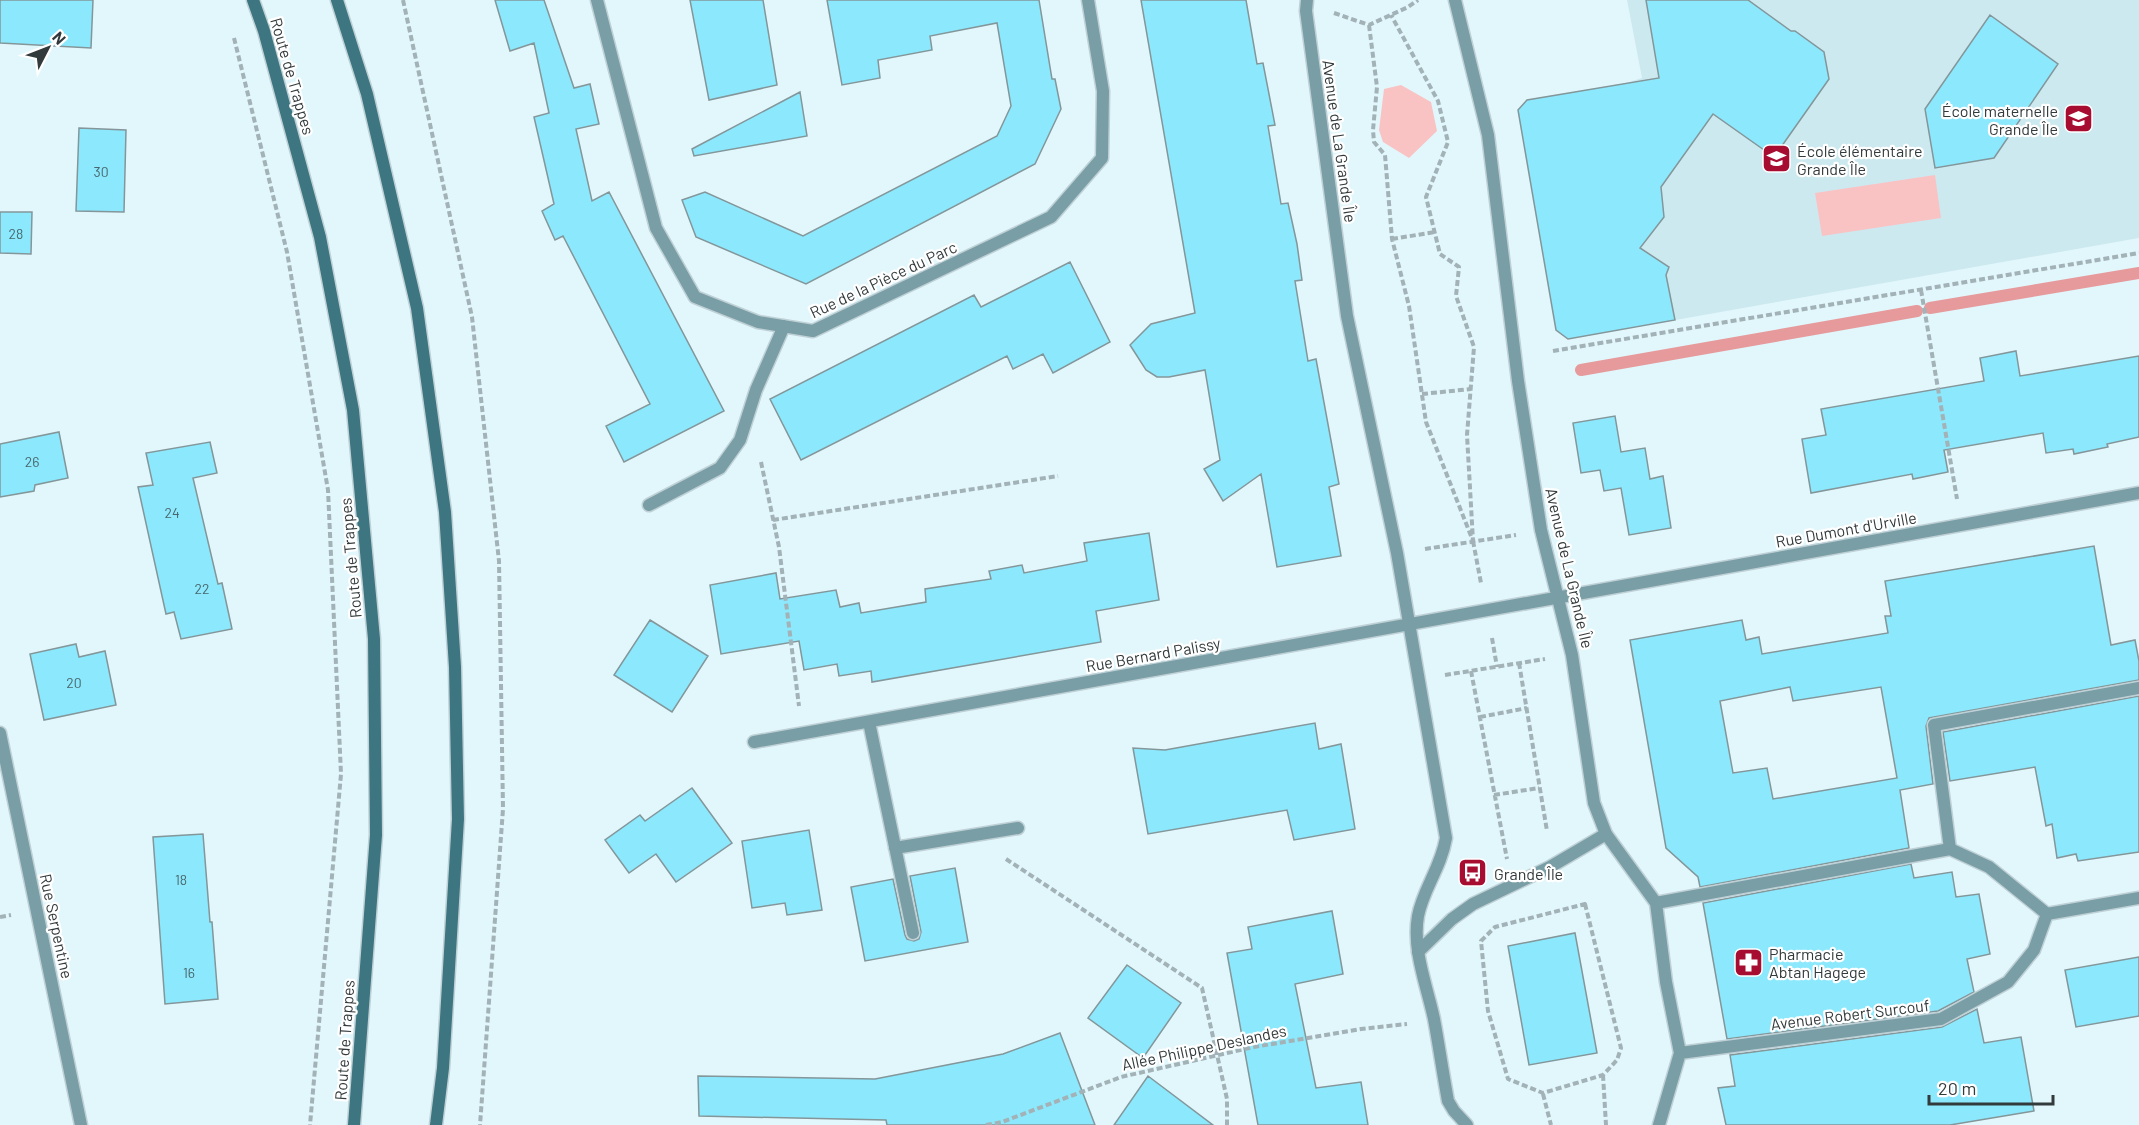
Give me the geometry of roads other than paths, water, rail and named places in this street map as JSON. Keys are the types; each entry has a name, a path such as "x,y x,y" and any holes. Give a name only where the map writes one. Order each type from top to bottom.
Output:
{"main road":[{"name":"Route de Trappes","path":"253,0 264,31 322,248 352,410 374,639 376,835 354,1125"},
{"path":"338,0 368,94 417,308 445,512 455,667 458,819 443,1068 436,1125"}],"street":[{"name":"Rue de la Pièce du Parc","path":"597,0 656,228 695,297 758,322 813,331 1051,217 1102,158 1103,91 1088,0"},
{"name":"Avenue de La Grande Île","path":"1307,0 1306,11 1347,316 1397,553 1446,838 1441,862 1418,916 1418,952 1434,1020 1448,1101 1467,1125"},
{"name":"Avenue de La Grande Île","path":"1455,0 1488,135 1518,381 1539,519 1572,654 1594,803 1606,834 1656,903 1666,982 1680,1053 1659,1125"},
{"path":"649,505 720,468 740,440 756,390 784,326"},
{"name":"Rue Dumont d'Urville","path":"1558,596 2139,493"},
{"name":"Rue Bernard Palissy","path":"753,742 1558,596"},
{"path":"1950,849 1934,725 2139,688"},
{"path":"869,722 913,933"},
{"name":"Rue Serpentine","path":"0,733 81,1125"},
{"path":"895,848 1018,828"},
{"path":"1418,952 1452,919 1473,904 1550,867 1606,834"},
{"path":"1656,903 1950,849 1989,867 2047,914 2139,898"},
{"name":"Avenue Robert Surcouf","path":"1680,1053 1941,1019 2008,982 2034,950 2047,914"}],"waterway":[{"path":"1930,308 2139,273"},
{"path":"1581,370 1917,311"}],"place":[{"name":"École maternelle Grande Île","path":"2079,119"},
{"name":"École élémentaire Grande Île","path":"1776,159"},
{"name":"Grande Île","path":"1473,873"},
{"name":"Pharmacie Abtan Hagege","path":"1748,962"}]}
